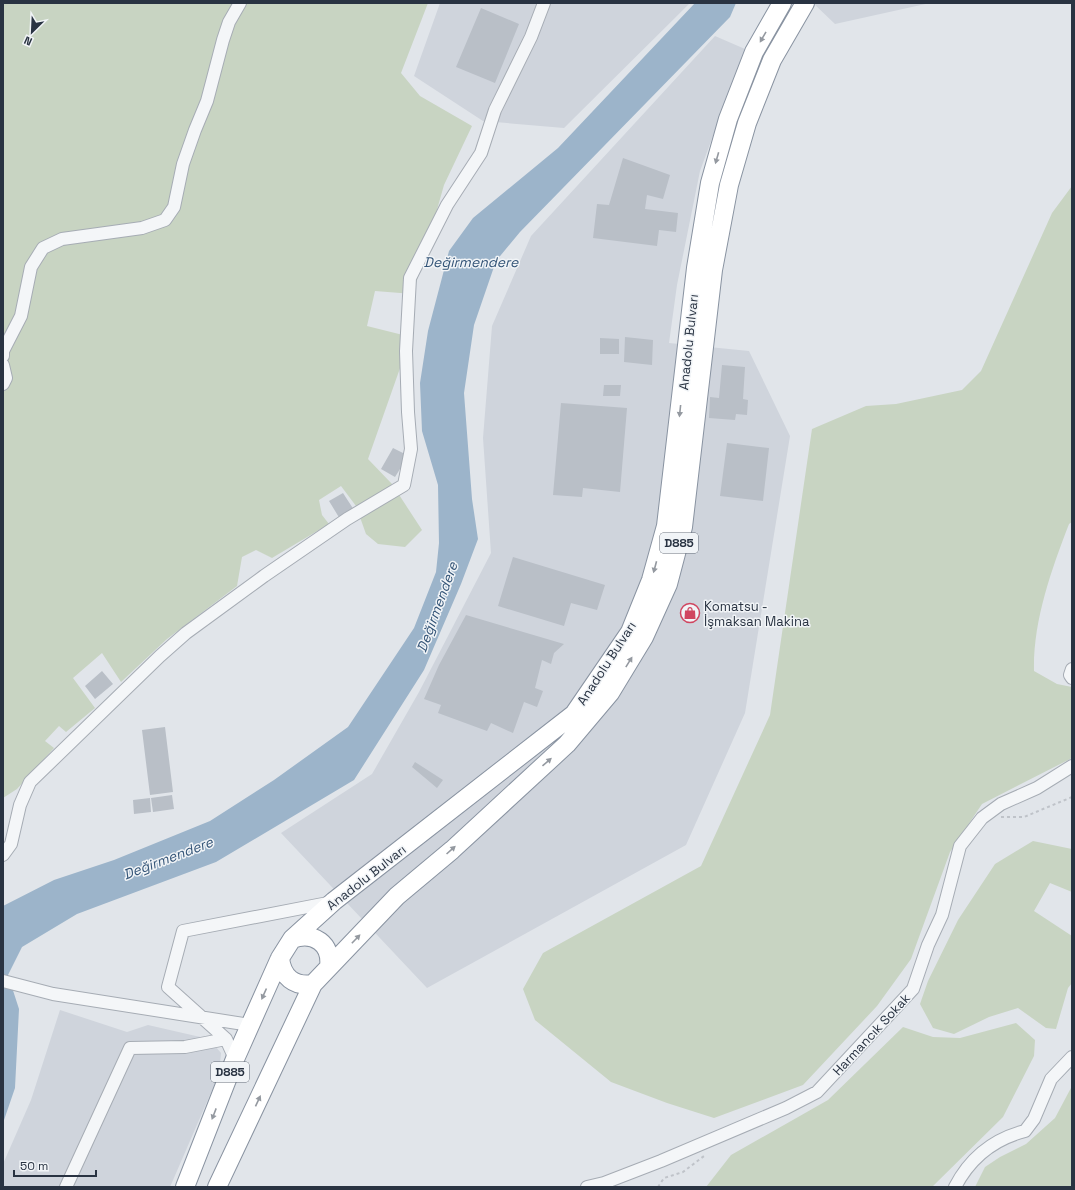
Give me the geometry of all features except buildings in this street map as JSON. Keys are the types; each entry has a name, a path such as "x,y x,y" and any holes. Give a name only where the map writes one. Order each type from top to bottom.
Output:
{"highway":[{"name":"Anadolu Bulvarı","path":"186,1187 235,1059 280,958 292,939 334,901 574,714 630,632 652,580 666,526 696,268 710,183 728,119 754,52 782,3"},
{"name":"Anadolu Bulvarı","path":"217,1187 313,984 397,896 452,850 524,782 567,744 610,693 644,637 668,584 683,527 712,270 729,184 747,123 772,60 805,3"},
{"path":"292,939 308,936 320,941 328,950 330,959 329,967"},
{"path":"280,958 281,966 290,980 297,984 313,984"}],"street":[{"path":"3,356 3,351 21,316 31,267 43,248 62,239 142,228 164,220 174,207 184,164 195,130 207,101 223,40 229,22 240,3"},
{"path":"3,855 11,844 20,805 30,782 160,656 186,633 270,572 347,519 404,485 411,449 406,351 410,278 448,205 481,153 495,110 531,37 544,3"},
{"path":"3,365 6,378 3,384"},
{"path":"1072,669 1070,675 1072,678"},
{"name":"Harmancık Sokak","path":"587,1187 625,1175 708,1141 786,1108 817,1092 913,989 928,945 942,915 960,846 982,818 1000,804 1037,788 1072,766"},
{"path":"235,1059 226,1039 168,987 183,931 334,901"},
{"path":"3,981 53,994 204,1019 250,1025"},
{"path":"66,1187 130,1048 185,1046 226,1039"},
{"path":"956,1187 962,1174 984,1149 1013,1134 1026,1131 1034,1119 1051,1079 1072,1057"}],"path":[{"path":"982,818 1024,817 1072,797"},
{"path":"658,1187 664,1178 683,1172 704,1156 708,1141"}],"shaded area":[{"path":"440,3 690,3 564,128 483,121 414,76"},
{"path":"813,3 930,3 835,24"},
{"path":"715,36 745,49 700,171 677,285 669,343 749,351 790,436 745,713 686,845 427,988 281,833 372,774 419,692 491,553 483,438 492,326 531,236"},
{"path":"60,1010 127,1032 148,1025 209,1039 221,1053 219,1074 170,1187 3,1187 3,1164 31,1100"}],"green space":[{"path":"3,3 428,3 401,73 420,96 472,126 444,185 413,294 375,291 367,326 411,337 368,459 392,484 422,530 405,547 378,544 366,534 356,506 341,486 319,500 322,515 329,524 272,558 256,550 242,557 237,586 167,639 121,682 102,653 73,678 95,708 66,732 59,726 45,741 54,748 17,789 3,798"},
{"path":"1072,186 1072,522 1069,524 1062,542 1044,596 1034,652 1034,671 1057,684 1072,687 1072,758 982,804 950,852 911,959 877,1006 803,1085 714,1118 667,1103 611,1082 535,1020 523,989 543,953 701,866 770,715 812,429 866,406 896,404 962,390 981,371 1052,213"},
{"path":"1033,841 1072,849 1072,892 1050,883 1034,911 1072,936 1072,983 1068,988 1056,1029 1046,1028 1018,1008 989,1017 954,1034 933,1028 920,1004 928,981 958,920 995,864"},
{"path":"1016,1023 1035,1040 1034,1056 1003,1117 932,1187 706,1187 731,1155 828,1100 903,1027 933,1037 960,1038"},
{"path":"1072,1086 1072,1187 975,1187 985,1167 1000,1157 1026,1144 1055,1118"}],"water":[{"name":"Değirmendere","path":"695,3 736,3 730,17 520,232 496,261 474,325 464,393 472,499 478,539 461,584 424,670 354,780 216,862 77,914 22,947 8,975 19,1009 15,1088 3,1123 3,906 54,880 114,860 210,821 274,780 348,727 414,628 436,572 439,543 438,485 422,431 420,383 428,331 449,251 473,218 558,148"}],"place":[{"name":"Komatsu - İşmaksan Makina","path":"690,613"}]}
